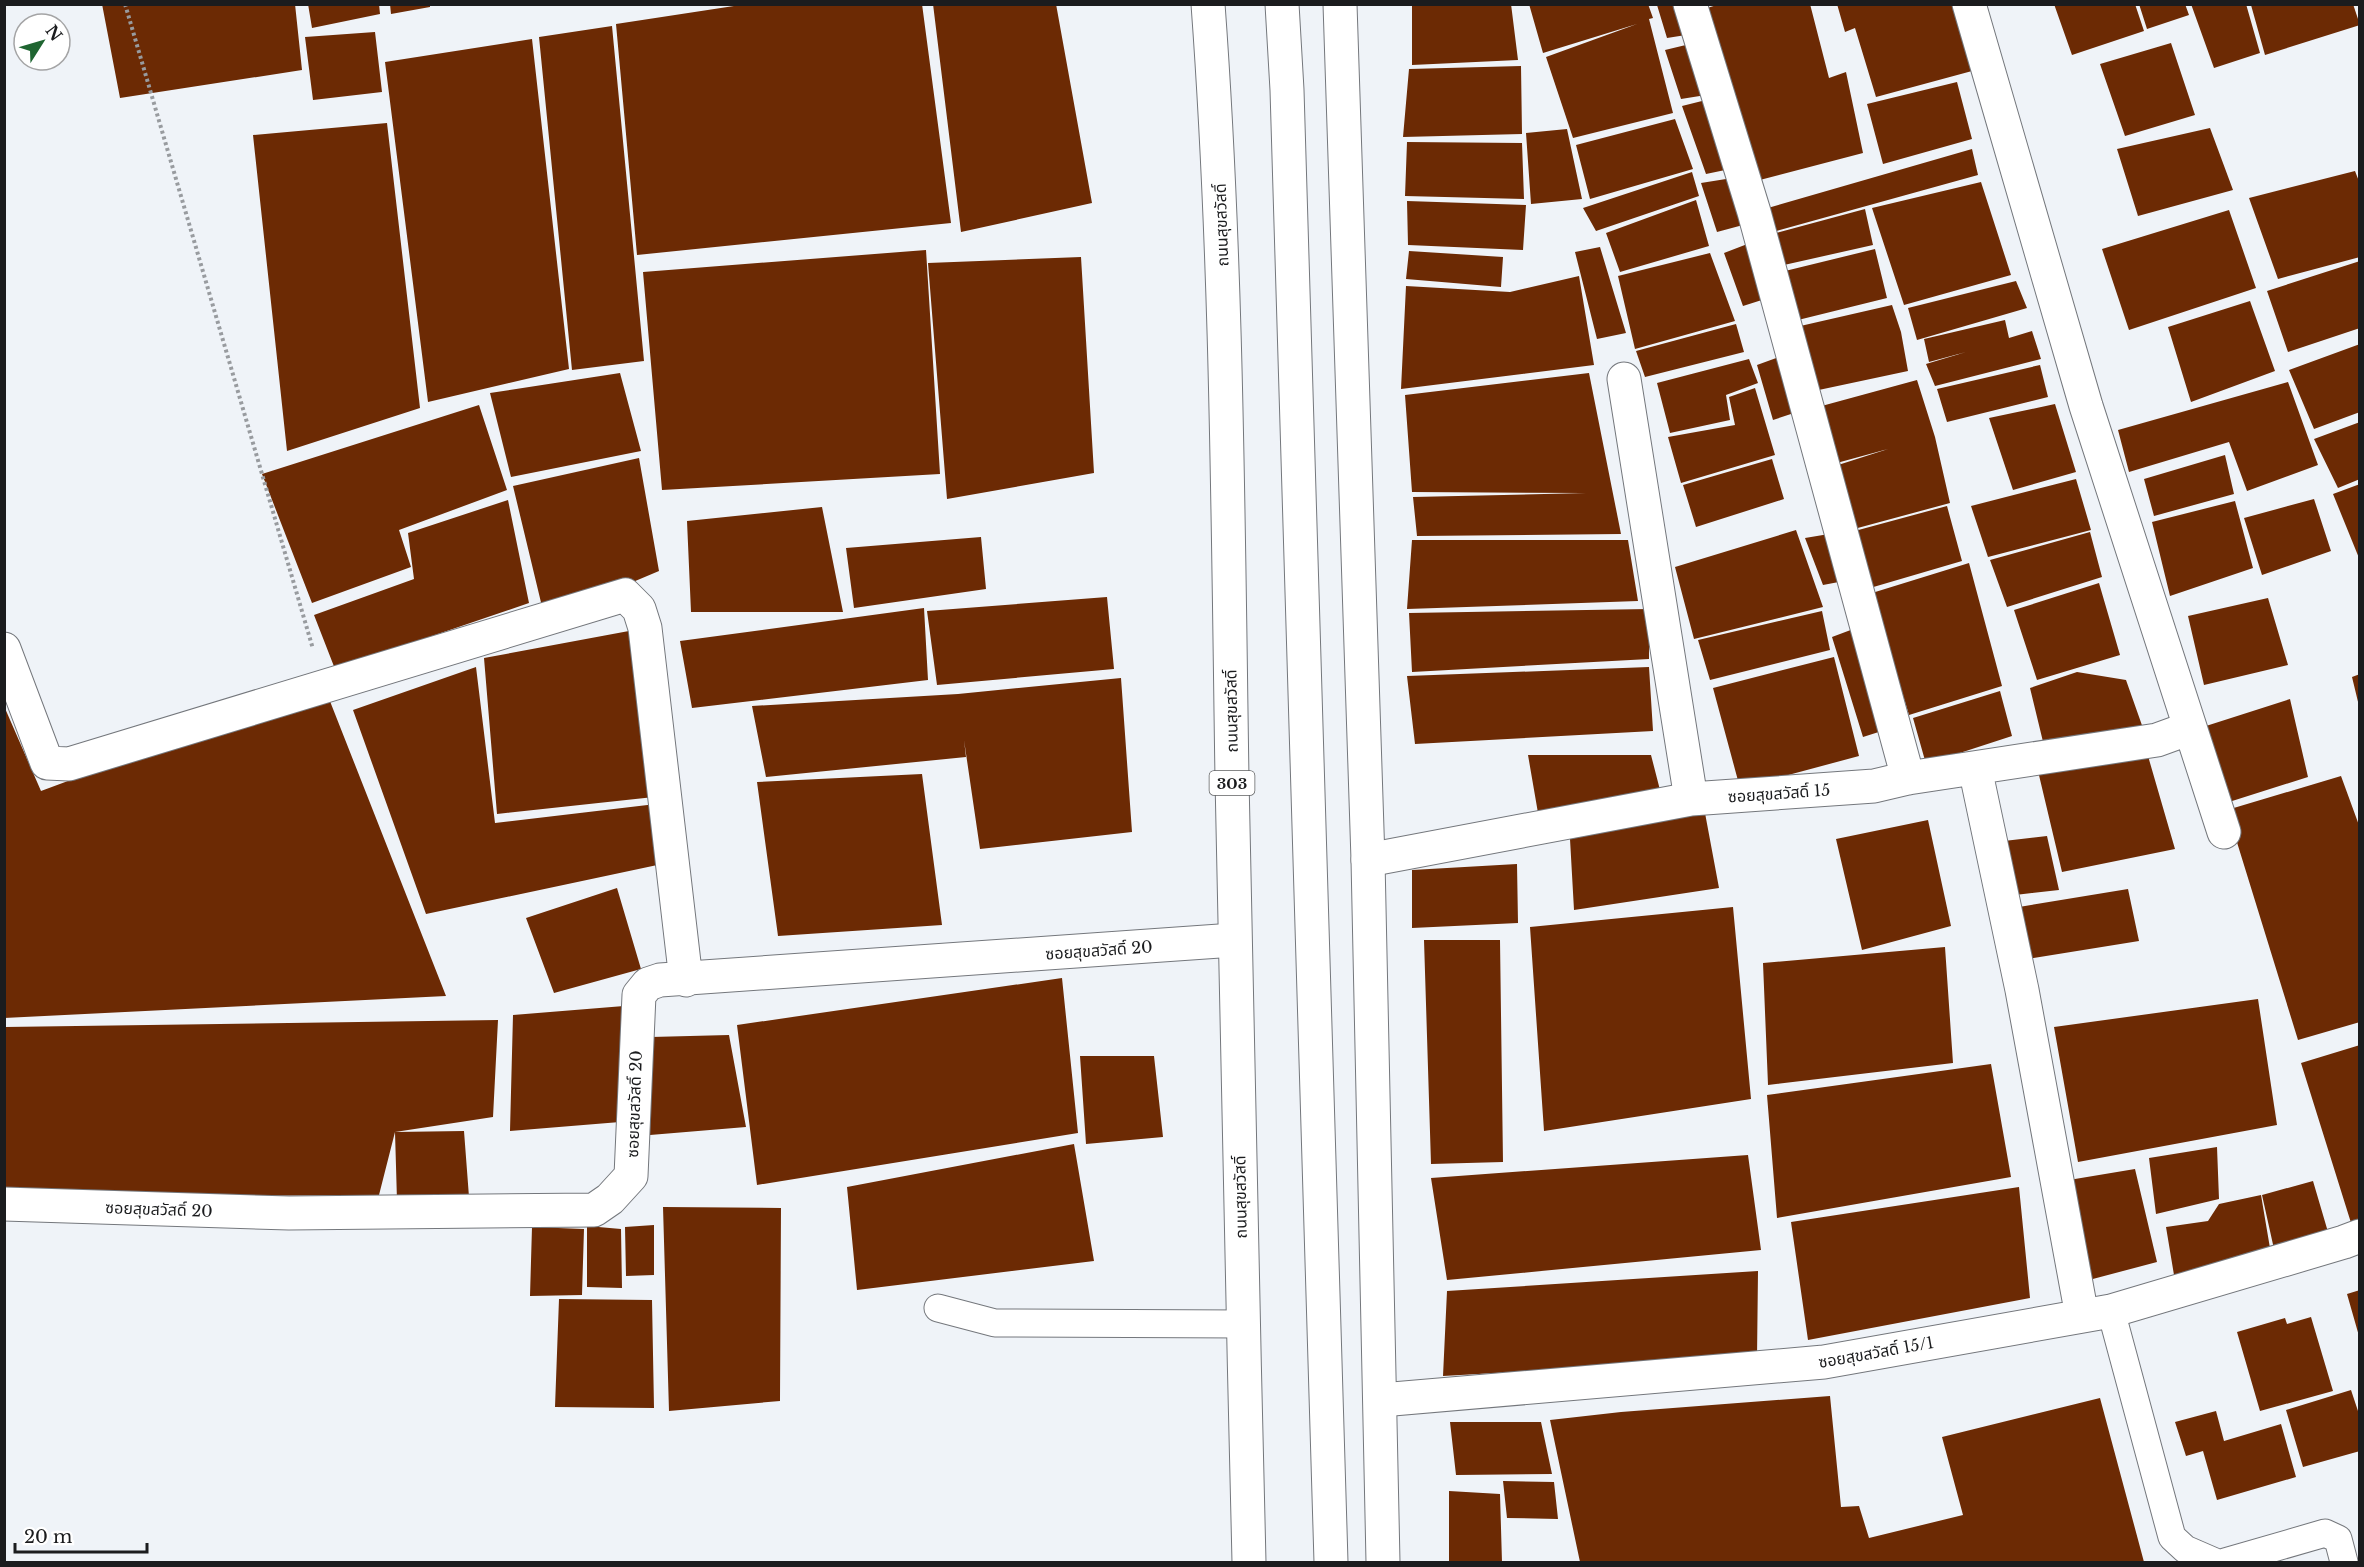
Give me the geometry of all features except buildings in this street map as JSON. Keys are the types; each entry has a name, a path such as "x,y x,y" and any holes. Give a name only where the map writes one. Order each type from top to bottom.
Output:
{"street":[{"name":"ถนนสุขสวัสดิ์","path":"1208,4 1222,236 1234,940 1249,1563"},
{"path":"1282,4 1287,90 1331,1563"},
{"path":"1340,4 1368,860 1383,1563"},
{"path":"1690,4 1754,212 1908,778"},
{"path":"1969,4 2086,406 2224,832"},
{"path":"1624,379 1691,799"},
{"path":"4,649 47,763 69,764 625,595 639,609 645,628 686,980"},
{"name":"ซอยสุขสวัสดิ์ 15","path":"1368,860 1691,799 1874,786 1908,778 2157,740 2190,728"},
{"path":"1975,768 2022,990 2096,1313"},
{"name":"ซอยสุขสวัสดิ์ 20","path":"4,1204 289,1213 594,1210 610,1199 631,1176 639,995 648,984 660,980 686,980 1234,940"},
{"name":"ซอยสุขสวัสดิ์ 15/1","path":"1381,1400 1824,1362 2096,1313 2360,1236"}],"lane":[{"path":"939,1308 995,1323 1243,1324"},
{"path":"2096,1313 2172,1537 2185,1549 2215,1563"},
{"path":"2225,1563 2325,1533 2337,1539 2344,1563"}],"path":[{"path":"125,4 324,687"}]}
